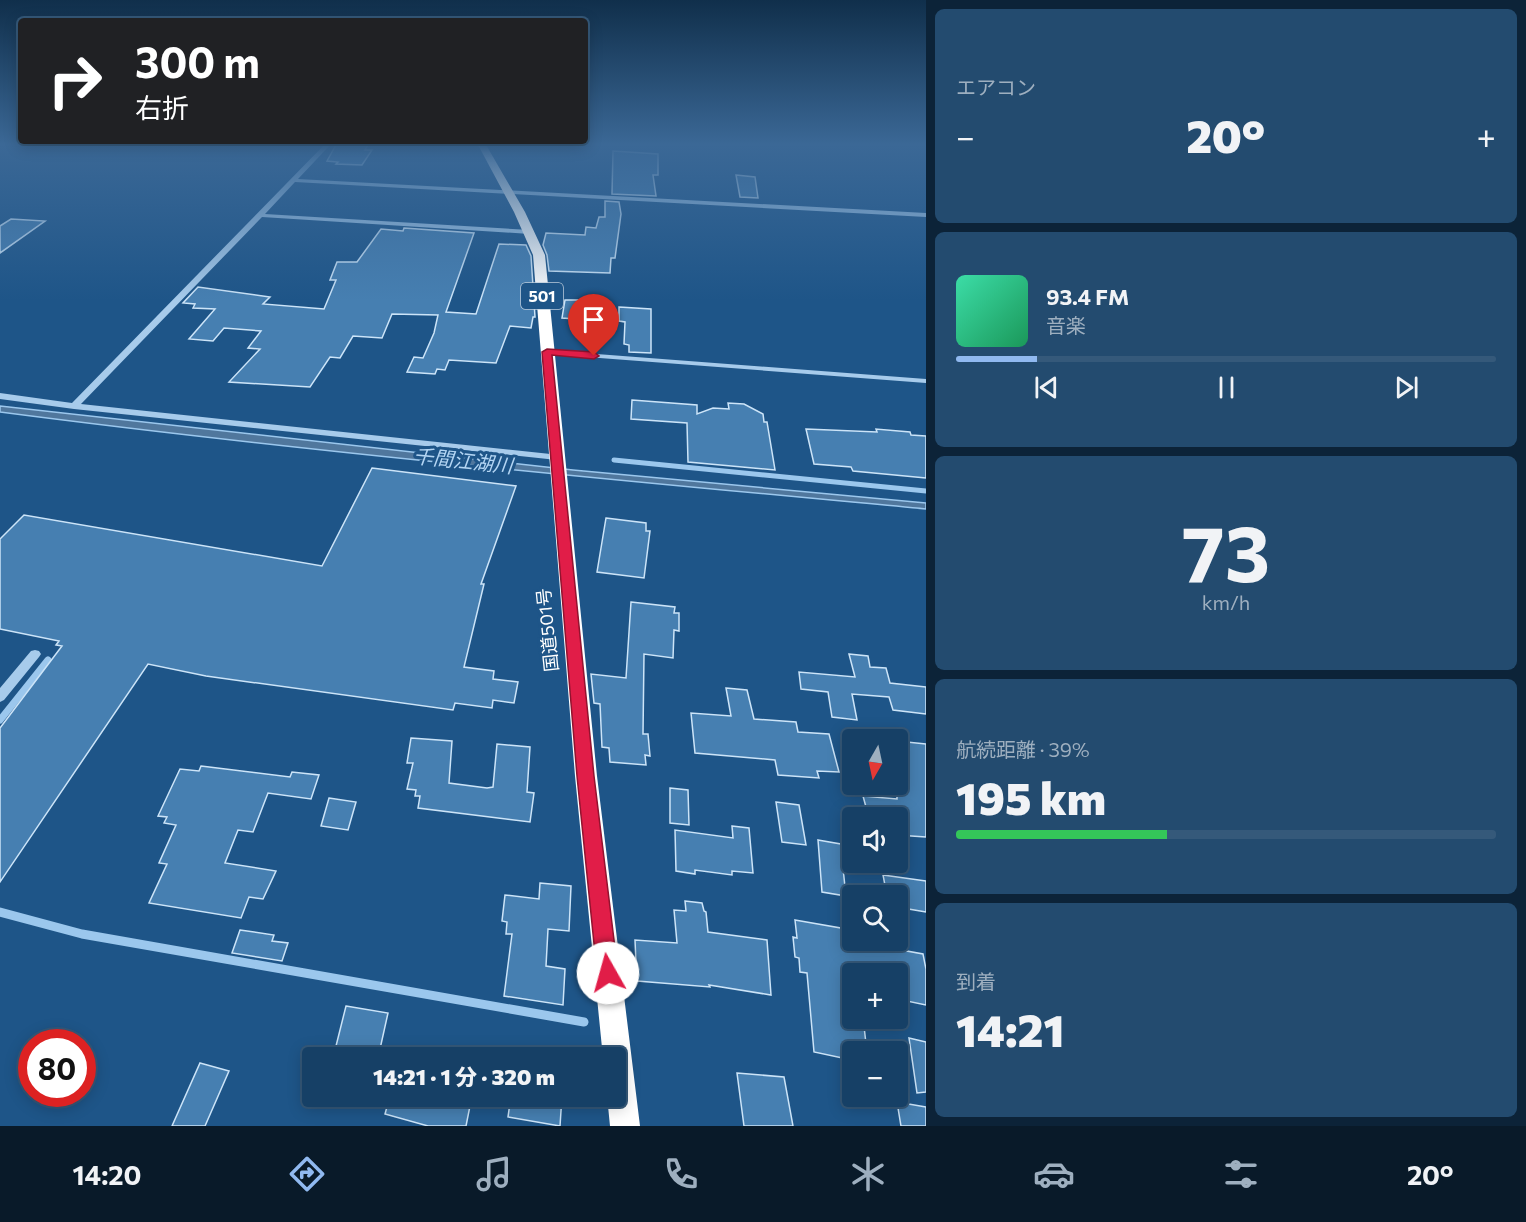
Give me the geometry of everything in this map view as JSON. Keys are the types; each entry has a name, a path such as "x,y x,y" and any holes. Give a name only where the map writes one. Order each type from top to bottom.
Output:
{"highway":[{"name":"国道501号","path":"511,196 539,255 591,832 625,1126"}],"street":[{"path":"74,406 279,196"},
{"path":"573,196 926,215"},
{"path":"260,214 530,232"},
{"path":"547,352 926,381"},
{"path":"0,396 558,466"},
{"path":"0,697 35,654"}],"water":[{"name":"千間江湖川","path":"0,406 573,470 926,503 926,509 463,465 231,440 0,412"}],"building":[{"path":"758,196 758,198 740,197"},
{"path":"605,201 619,202 621,214 615,258 611,258 610,273 549,271 543,245 546,233 585,235 586,227 596,228 599,217 605,217"},
{"path":"11,219 45,221 0,253 0,226"},
{"path":"404,228 474,233 446,312 476,314 499,244 526,245 531,256 535,317 533,317 531,328 510,326 496,363 449,360 445,370 437,369 435,374 407,372 414,357 423,358 434,333 438,315 392,314 382,338 353,336 340,358 330,357 310,387 229,382 260,349 248,348 261,331 224,328 213,341 189,339 215,309 193,308 195,304 183,303 198,287 270,297 263,304 324,309 336,280 330,280 337,262 357,262 381,229 403,231"},
{"path":"565,300 578,300 576,319 562,318"},
{"path":"619,307 651,309 651,353 629,352 629,345 624,344 625,322 619,321"},
{"path":"632,400 697,405 697,414 713,408 729,409 728,403 744,404 763,414 764,422 767,422 775,470 688,462 687,423 631,419"},
{"path":"806,429 877,432 876,429 926,436 926,478 853,471 851,467 814,464"},
{"path":"372,468 516,486 481,584 484,584 464,667 494,671 493,679 518,682 514,703 493,700 492,708 455,703 453,710 206,676 148,664 0,882 0,728 62,646 56,645 59,641 0,629 0,539 24,515 322,566"},
{"path":"606,518 646,523 646,531 650,531 644,578 597,572"},
{"path":"631,602 675,607 674,613 679,613 679,631 674,630 673,658 644,654 643,734 648,734 650,756 645,755 646,765 610,762 609,748 602,747 600,704 594,703 591,674 626,678"},
{"path":"849,654 868,656 870,667 886,668 890,683 926,687 926,714 893,710 889,697 852,694 857,720 832,717 828,692 801,689 799,672 855,677"},
{"path":"726,688 747,690 754,719 796,722 798,732 829,734 839,772 817,771 819,778 778,775 775,760 695,753 691,713 731,716"},
{"path":"411,738 452,741 449,783 487,788 493,787 497,744 530,747 527,792 534,793 530,822 418,808 420,796 415,796 416,790 407,789 413,763 407,763"},
{"path":"908,742 926,744 926,837 908,836 908,807 866,807 863,796 897,799 897,795 908,795"},
{"path":"201,766 290,777 292,772 319,775 311,799 268,793 253,832 238,830 225,863 276,871 263,899 249,897 241,918 149,903 167,864 159,863 176,825 164,823 167,817 158,816 180,769 199,771"},
{"path":"670,788 688,790 689,825 670,823"},
{"path":"329,798 356,802 348,830 321,826"},
{"path":"776,802 799,805 806,845 782,842"},
{"path":"732,826 749,828 753,873 732,871 732,875 695,870 695,874 676,871 675,830 733,838"},
{"path":"818,840 842,844 842,873 845,885 842,885 842,895 822,892"},
{"path":"883,875 926,881 926,912 908,909 908,885 885,885"},
{"path":"540,883 571,886 569,931 548,929 546,966 565,969 563,1005 504,996 512,934 506,934 507,922 502,921 505,895 539,899"},
{"path":"685,901 702,903 706,912 708,932 767,940 771,995 709,985 710,987 625,980 625,962 636,963 635,940 677,943 674,910 686,911"},
{"path":"795,920 842,928 842,951 907,951 923,954 926,969 926,1005 908,1001 908,963 842,963 842,1029 864,1029 866,1041 842,1041 842,1058 814,1052 807,973 800,972 799,958 795,957 793,937 797,938"},
{"path":"240,930 274,935 272,941 288,943 282,961 232,953"},
{"path":"346,1006 388,1013 380,1047 336,1047"},
{"path":"909,1038 926,1042 926,1092 917,1093"},
{"path":"200,1063 229,1071 205,1126 172,1126"},
{"path":"737,1073 784,1077 793,1126 744,1126"},
{"path":"908,1104 926,1107 926,1126 901,1126 898,1107 908,1107"},
{"path":"387,1107 470,1107 466,1126 428,1126 385,1114"},
{"path":"509,1107 561,1107 560,1126 508,1117"}],"waterway":[{"path":"614,460 926,491"},
{"path":"0,720 48,660"},
{"path":"0,912 82,934 584,1022"}],"route":[{"path":"594,356 547,352 592,843 608,973"}]}
